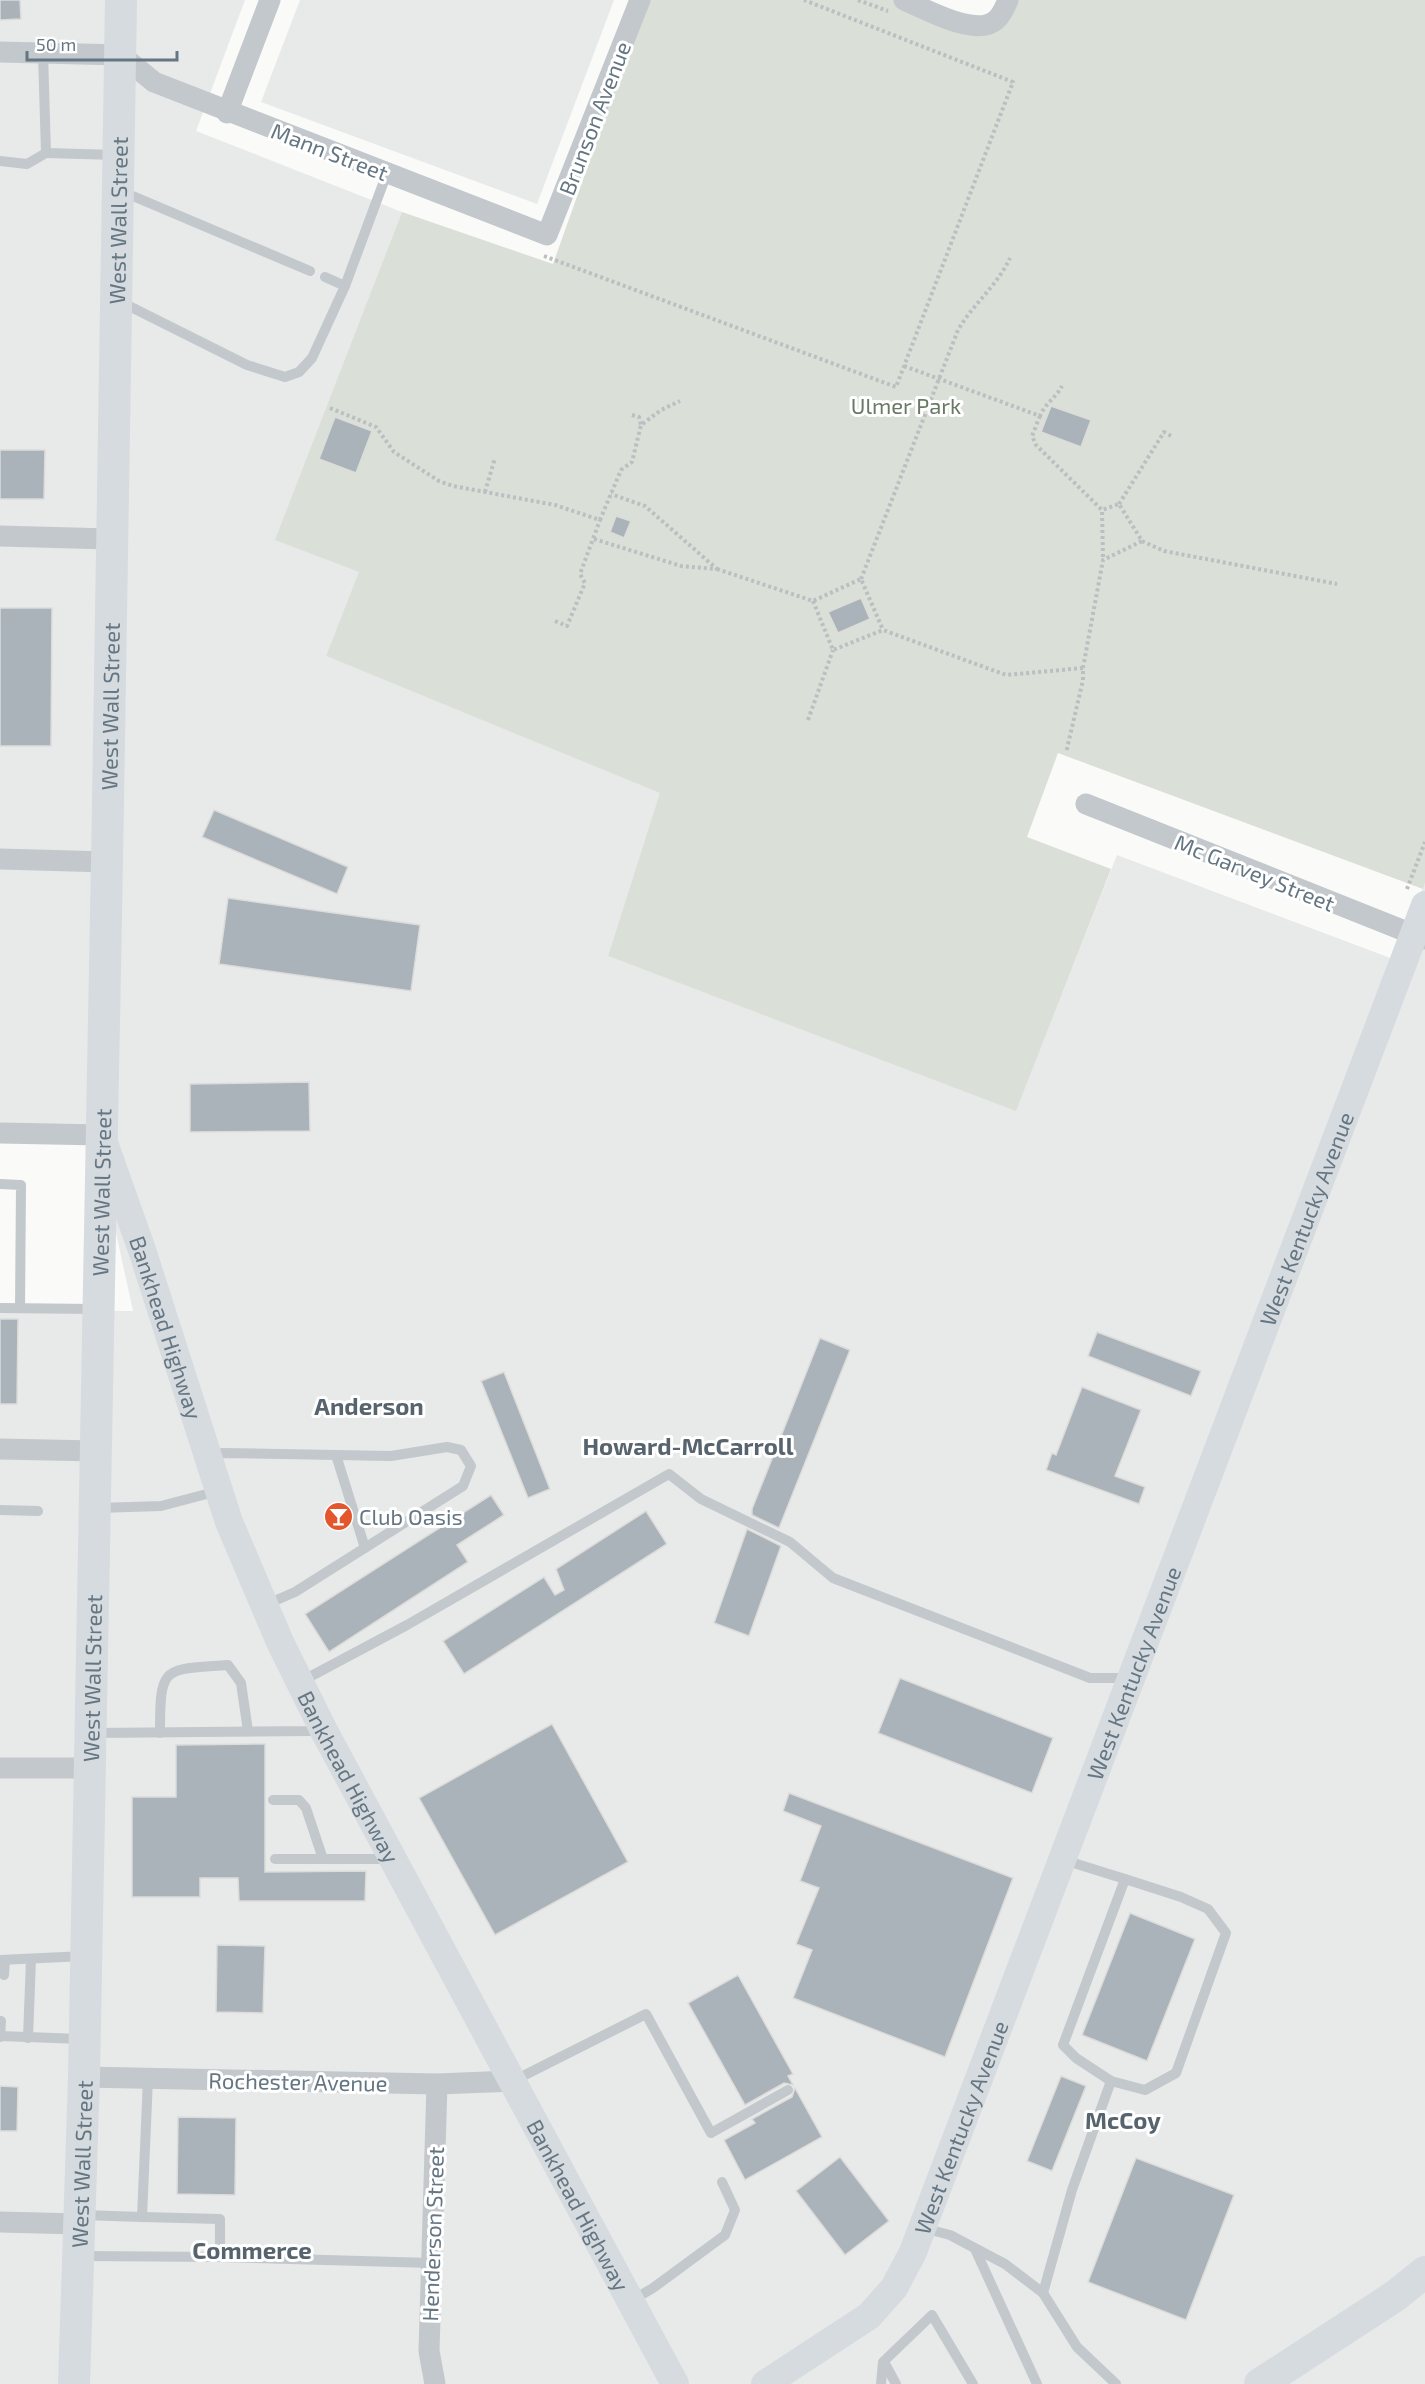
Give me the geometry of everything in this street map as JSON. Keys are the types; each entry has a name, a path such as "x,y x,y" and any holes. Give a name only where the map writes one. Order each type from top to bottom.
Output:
{"main road":[{"name":"West Wall Street","path":"74,2384 84,2077 121,0"},
{"path":"1260,2384 1395,2296 1425,2272"}],"street":[{"path":"227,113 270,0"},
{"name":"Brunson Avenue","path":"547,235 640,0"},
{"path":"904,0 970,26 985,27 1002,13 1008,0"},
{"path":"0,52 121,55"},
{"name":"Mann Street","path":"121,55 154,82 227,113 547,235"},
{"path":"0,536 110,539"},
{"name":"Mc Garvey Street","path":"1086,804 1419,937"},
{"path":"0,859 107,862"},
{"name":"West Kentucky Avenue","path":"765,2384 869,2316 894,2288 913,2252 1131,1678 1419,937 1415,899"},
{"path":"0,1133 102,1135"},
{"name":"Bankhead Highway","path":"102,1135 142,1250 208,1460 264,1605 321,1725 675,2384"},
{"path":"0,1449 95,1451"},
{"path":"0,1768 89,1768"},
{"name":"Rochester Avenue","path":"84,2077 436,2084 513,2081"},
{"name":"Henderson Street","path":"435,2384 429,2351 436,2084"},
{"path":"0,2222 79,2220"}],"lane":[{"path":"43,53 46,153"},
{"path":"0,161 27,164 46,153 119,156"},
{"path":"116,300 247,364 285,377 299,372 312,358 345,286 387,173"},
{"path":"118,190 310,271"},
{"path":"325,277 345,286"},
{"path":"0,1184 21,1185 20,1308"},
{"path":"0,1308 98,1309"},
{"path":"208,1460 222,1453 391,1456 447,1447 461,1450 471,1466 463,1486 295,1592 264,1605"},
{"path":"336,1455 365,1548"},
{"path":"300,1683 669,1474 701,1498 790,1542 833,1578 1090,1678 1131,1678"},
{"path":"94,1508 161,1506 219,1491"},
{"path":"0,1510 38,1511"},
{"path":"160,1732 160,1691 165,1679 176,1669 228,1665 241,1683 248,1731"},
{"path":"89,1733 310,1731 321,1725"},
{"path":"273,1800 299,1800 306,1808 323,1859"},
{"path":"274,1859 394,1859"},
{"path":"1062,1859 1125,1879 1208,1909 1226,1933 1176,2073 1145,2090 1111,2081 1076,2058 1063,2045 1125,1879"},
{"path":"4,1974 3,1960 86,1956"},
{"path":"28,2038 31,1959"},
{"path":"513,2081 646,2014 711,2133 788,2090"},
{"path":"1,2021 0,2036 84,2039"},
{"path":"142,2217 148,2078"},
{"path":"1043,2293 1072,2190 1111,2081"},
{"path":"631,2301 653,2289 725,2235 735,2210 722,2182"},
{"path":"79,2220 142,2217 220,2219 220,2257"},
{"path":"922,2228 950,2235 1005,2264 1043,2293 1077,2348 1116,2384"},
{"path":"975,2249 1037,2384"},
{"path":"78,2256 220,2257 432,2263"},
{"path":"881,2384 884,2362 932,2315 973,2384"},
{"path":"884,2362 896,2384"}],"path":[{"path":"534,252 896,387 1012,82 804,0"},
{"path":"882,630 861,579 962,323 993,288 1010,258"},
{"path":"904,366 1040,416"},
{"path":"1062,386 1056,397 1043,406 1032,436 1036,445 1102,510 1103,560 1083,668 1083,680 1066,753"},
{"path":"641,425 661,410 680,401"},
{"path":"330,408 376,427 394,452 440,481 555,505 600,520"},
{"path":"555,621 567,626 585,584 580,574 610,494 621,470 632,462 641,425 639,417 632,415"},
{"path":"1102,510 1119,504 1164,432 1171,436"},
{"path":"485,492 495,458"},
{"path":"610,494 645,506 717,569"},
{"path":"1119,504 1142,542 1164,551 1338,584"},
{"path":"594,539 681,567 717,569 813,601 861,579"},
{"path":"1103,560 1142,542"},
{"path":"807,720 833,650 813,601"},
{"path":"833,650 882,630 1006,675 1083,668"},
{"path":"1415,899 1425,842"}],"shaded area":[{"path":"0,0 245,0 196,131 402,212 276,540 360,572 326,656 661,793 608,956 1016,1110 1117,855 1393,959 1425,883 1425,2384 0,2384 0,1311 133,1311 103,1173 104,1132 0,1129"},
{"path":"300,0 614,0 537,204 261,102"}],"green space":[{"name":"Ulmer Park","path":"647,0 895,0 975,31 1010,0 1425,0 1425,883 1423,889 1058,753 1027,837 1111,869 1016,1111 608,956 660,793 326,656 359,572 275,540 402,212 553,264"}],"building":[{"path":"0,0 20,0 21,19 0,20"},
{"path":"1051,406 1091,420 1081,447 1041,432"},
{"path":"335,417 372,431 356,473 319,459"},
{"path":"0,450 45,450 44,499 0,499"},
{"path":"616,516 631,521 624,538 610,532"},
{"path":"861,598 870,619 838,633 828,612"},
{"path":"0,608 52,608 51,746 0,746"},
{"path":"214,810 348,867 337,894 202,837"},
{"path":"228,898 420,925 411,991 219,964"},
{"path":"309,1082 310,1131 190,1132 190,1084"},
{"path":"0,1319 18,1319 17,1404 0,1404"},
{"path":"1097,1332 1201,1371 1191,1396 1088,1356"},
{"path":"820,1338 850,1350 779,1528 752,1515 752,1509"},
{"path":"504,1372 550,1489 528,1498 481,1381"},
{"path":"1082,1387 1141,1410 1115,1476 1145,1487 1139,1504 1046,1470 1052,1453 1056,1455"},
{"path":"491,1495 504,1515 457,1545 468,1562 329,1652 305,1614"},
{"path":"646,1511 667,1544 464,1674 443,1641 544,1577 555,1595 564,1590 556,1569"},
{"path":"747,1529 781,1546 749,1636 714,1623"},
{"path":"900,1678 1053,1738 1032,1793 878,1733"},
{"path":"552,1724 628,1862 495,1935 419,1798"},
{"path":"265,1744 265,1872 366,1871 365,1901 239,1901 238,1878 200,1878 200,1897 132,1897 132,1797 176,1797 176,1745"},
{"path":"789,1793 1013,1878 945,2057 793,1998 812,1950 796,1944 819,1888 800,1881 821,1826 783,1811"},
{"path":"1130,1913 1195,1939 1147,2061 1082,2035"},
{"path":"217,1945 265,1946 263,2013 216,2012"},
{"path":"738,1975 793,2074 788,2076 793,2085 784,2083 745,2105 688,2003"},
{"path":"1061,2076 1086,2086 1052,2171 1027,2161"},
{"path":"0,2086 18,2087 17,2131 0,2131"},
{"path":"795,2088 822,2137 745,2180 724,2140 755,2123 752,2119 792,2097"},
{"path":"178,2117 236,2118 235,2195 177,2194"},
{"path":"840,2157 889,2221 845,2255 796,2191"},
{"path":"1136,2158 1234,2195 1186,2320 1088,2282"}],"place":[{"name":"Club Oasis","path":"338,1516"}],"district":[{"name":"Anderson","path":"369,1405"},
{"name":"Howard-McCarroll","path":"688,1445"},
{"name":"McCoy","path":"1123,2119"},
{"name":"Commerce","path":"252,2249"}]}
